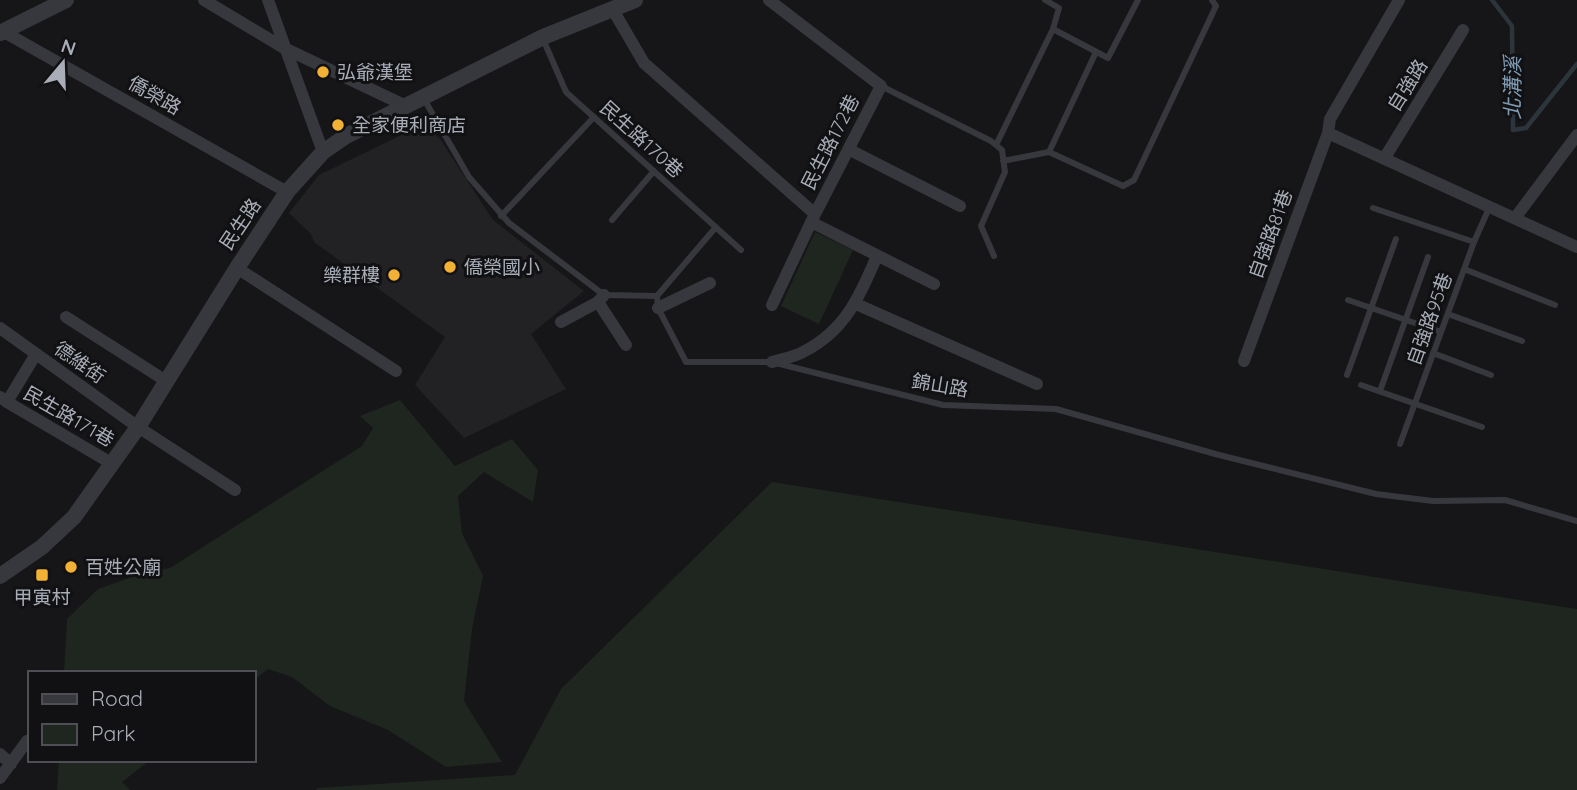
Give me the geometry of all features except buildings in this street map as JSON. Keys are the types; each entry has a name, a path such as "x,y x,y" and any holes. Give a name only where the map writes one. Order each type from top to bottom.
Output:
{"street":[{"path":"2,32 66,0"},
{"path":"204,0 284,48 406,106"},
{"path":"268,0 323,152"},
{"name":"民生路","path":"3,570 41,547 74,517 138,427 287,192 323,152 346,136 542,37 635,0"},
{"name":"民生路172巷","path":"769,0 881,86 772,305"},
{"name":"自強路81巷","path":"1244,361 1328,133 1330,119 1399,0"},
{"path":"613,10 644,63 813,218 877,256 934,284"},
{"name":"自強路","path":"1384,159 1464,30"},
{"name":"僑榮路","path":"2,32 287,192"},
{"path":"1328,133 1577,247"},
{"path":"1515,218 1577,135"},
{"path":"850,149 960,206"},
{"path":"772,362 802,353 829,335 856,304 877,256"},
{"path":"237,268 396,371"},
{"path":"657,302 710,282"},
{"path":"561,322 601,299 626,345"},
{"path":"856,304 1037,384"},
{"path":"66,317 166,381"},
{"name":"德維街","path":"0,328 138,427 235,490"},
{"path":"3,399 36,354"},
{"name":"民生路171巷","path":"3,399 111,463"},
{"path":"0,779 27,741"},
{"path":"0,754 11,764"}],"lane":[{"path":"996,145 1053,29 1059,8 1045,0"},
{"path":"1053,29 1108,58 1138,0"},
{"path":"1003,161 1049,152 1123,186 1134,180 1216,6 1212,0"},
{"name":"民生路170巷","path":"542,37 566,92 741,250"},
{"path":"1049,152 1096,52"},
{"path":"881,86 1002,150 1004,172 981,226 994,256"},
{"path":"423,97 469,177 501,216 601,299 657,302 716,227"},
{"path":"501,216 594,117"},
{"path":"612,220 654,171"},
{"name":"自強路95巷","path":"1400,444 1474,242 1490,206"},
{"path":"1373,208 1474,242"},
{"path":"1347,375 1395,239"},
{"path":"1380,391 1428,257"},
{"path":"1464,269 1555,305"},
{"path":"1348,300 1441,332"},
{"name":"錦山路","path":"657,302 686,362 772,362 943,405 1056,409 1219,455 1376,494 1433,501 1505,500 1577,521"},
{"path":"1448,314 1522,341"},
{"path":"1433,353 1491,375"},
{"path":"1361,385 1482,427"}],"shaded area":[{"name":"僑榮國小","path":"424,124 440,139 493,220 584,291 531,334 566,389 464,438 415,385 445,337 314,242 311,234 289,213 319,175"}],"green space":[{"path":"815,232 853,250 819,324 781,306"},
{"path":"400,400 455,466 512,439 538,470 533,502 484,472 458,496 462,533 483,576 472,629 464,701 502,762 446,767 388,730 330,706 292,677 268,669 256,678 256,671 64,671 67,619 98,589 143,573 170,568 362,446 373,428 360,416"},
{"path":"772,482 1577,609 1577,790 316,790 515,775 561,689"},
{"path":"59,762 147,762 122,782 130,790 57,790"}],"waterway":[{"name":"北溝溪","path":"1492,0 1512,26 1513,130 1526,128 1577,64"}],"place":[{"name":"弘爺漢堡","path":"323,72"},
{"name":"全家便利商店","path":"338,125"},
{"name":"僑榮國小","path":"450,267"},
{"name":"樂群樓","path":"394,275"},
{"name":"百姓公廟","path":"71,567"},
{"name":"甲寅村","path":"42,575"}]}
